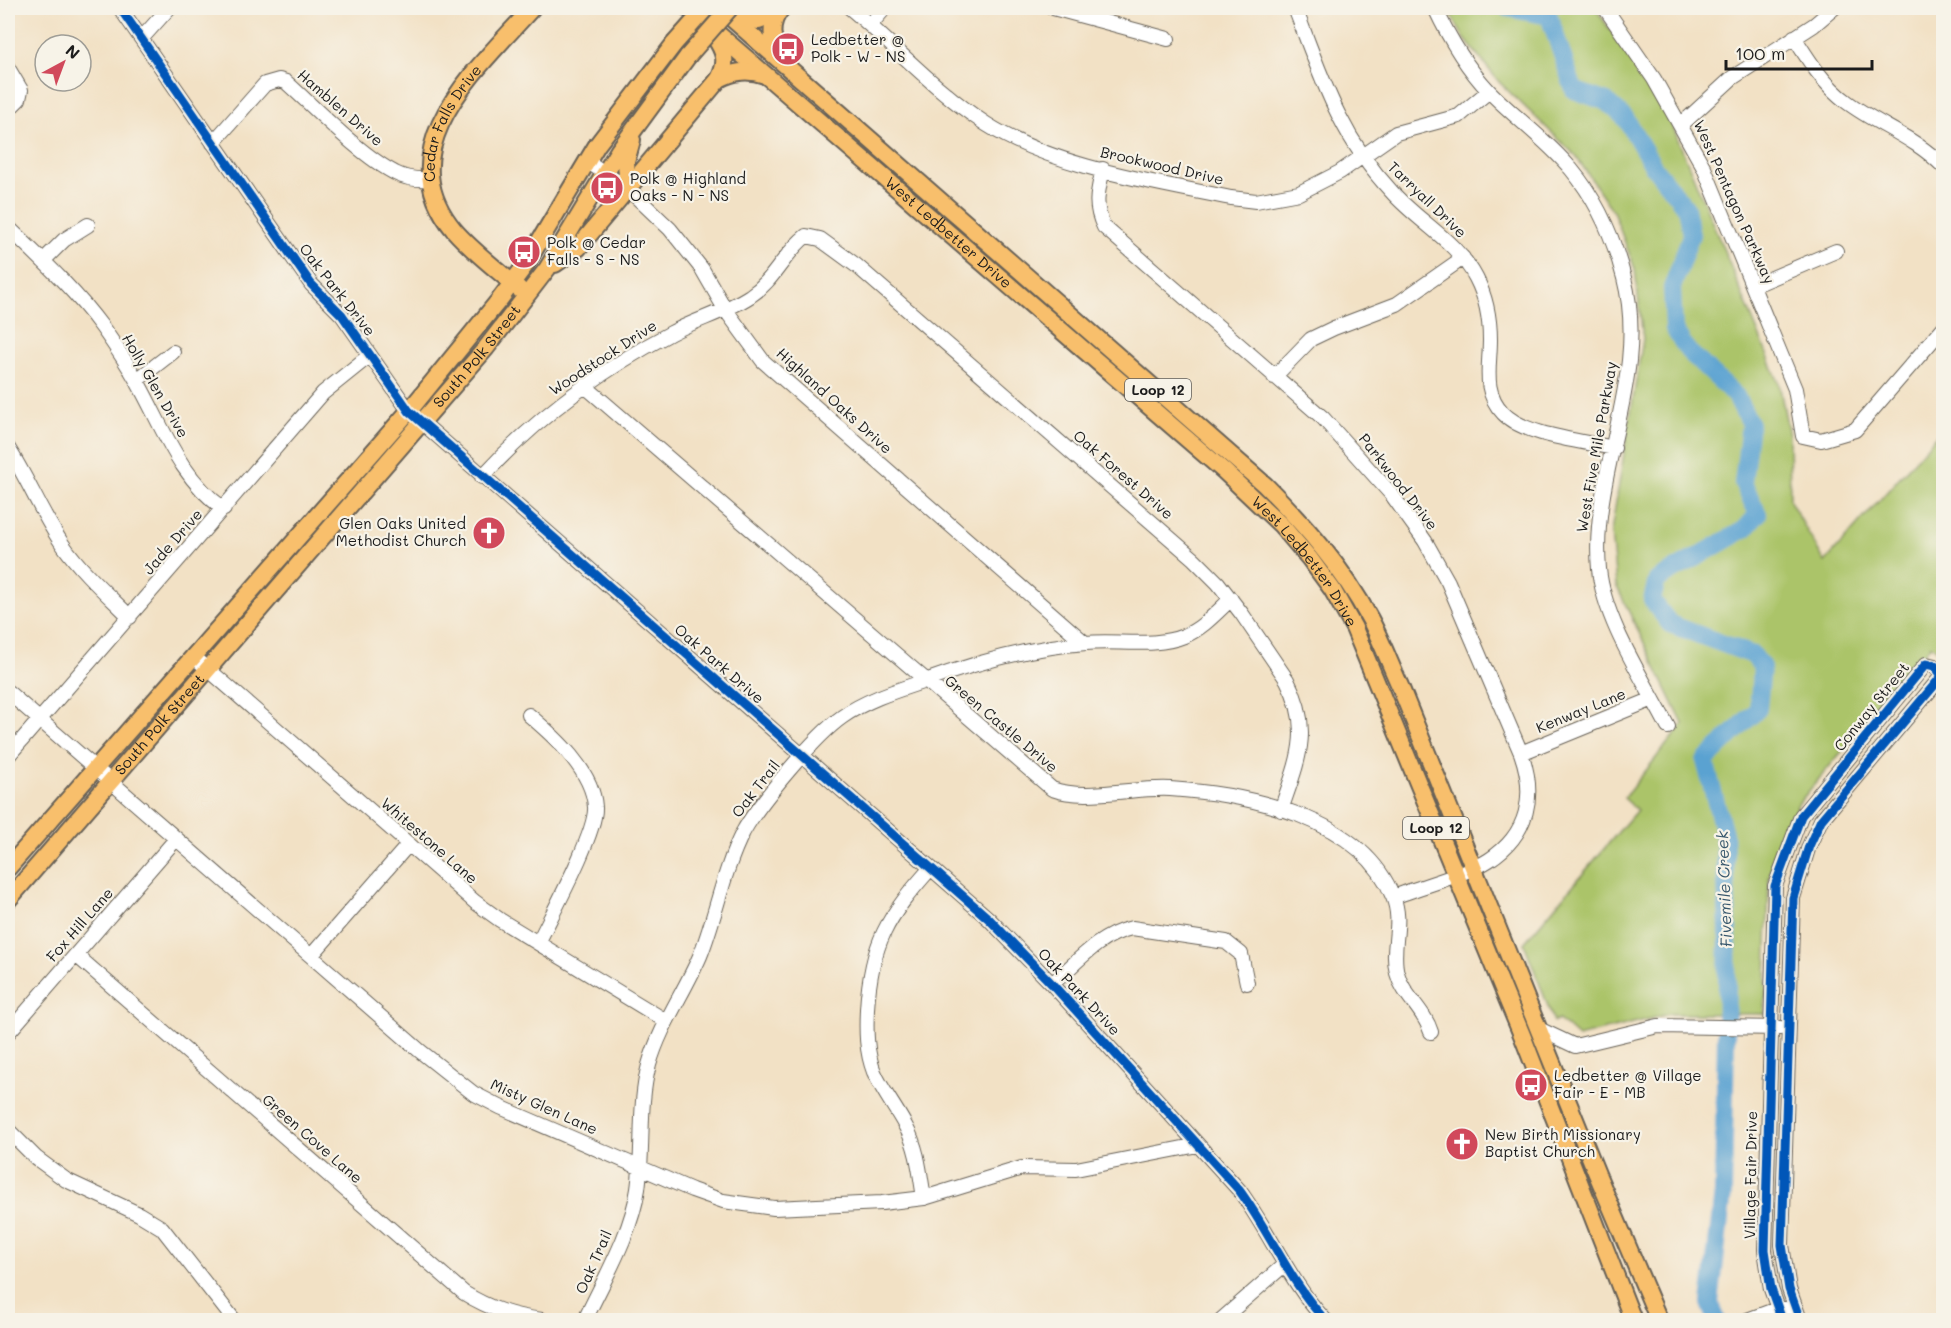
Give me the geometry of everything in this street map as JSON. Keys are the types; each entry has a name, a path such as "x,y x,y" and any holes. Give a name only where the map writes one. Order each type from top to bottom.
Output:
{"main road":[{"name":"Cedar Falls Drive","path":"527,296 454,229 442,212 431,178 430,160 441,119 453,98 532,8"},
{"name":"West Ledbetter Drive","path":"688,8 704,14 768,77 1224,471 1281,525 1310,559 1338,599 1375,672 1522,1035 1633,1320"},
{"name":"West Ledbetter Drive","path":"726,10 1235,458 1287,507 1321,546 1370,619 1474,866 1597,1174 1659,1320"},
{"name":"South Polk Street","path":"8,900 344,513 527,296 547,269 637,126 688,56 726,10"},
{"path":"726,10 759,21 779,10"},
{"path":"779,10 772,32 782,61"},
{"name":"South Polk Street","path":"8,868 328,500 409,411 513,283 617,116 674,44 704,14"},
{"path":"547,269 578,248 719,80 725,63 724,52 704,14"},
{"path":"719,80 736,72 754,71 768,77"},
{"path":"628,189 627,156 637,126"},
{"path":"865,160 878,146"},
{"path":"1224,471 1235,458"},
{"path":"328,500 344,513"}],"street":[{"name":"Oak Park Drive","path":"120,8 310,284 342,315 409,411 989,919 1052,984 1253,1209 1284,1265 1325,1320"},
{"path":"142,38 169,8"},
{"name":"Brookwood Drive","path":"850,8 985,123 1021,143 1057,157 1231,198 1256,201 1299,193 1341,172 1396,133 1459,116 1489,91"},
{"path":"870,25 885,8"},
{"path":"1053,8 1168,39"},
{"name":"Tarryall Drive","path":"1295,8 1327,93 1341,123 1361,156 1392,193 1463,258 1477,279 1485,302 1490,340 1489,387 1503,413 1517,424 1532,429 1614,448"},
{"name":"West Five Mile Parkway","path":"1435,8 1458,52 1489,91 1571,169 1596,206 1610,233 1625,280 1631,346 1601,512 1598,543 1600,572 1607,604 1668,727"},
{"path":"1682,124 1732,78 1814,25 1834,8"},
{"name":"West Pentagon Parkway","path":"1612,10 1682,124 1704,168 1795,389 1803,436 1821,440 1855,430 1944,327"},
{"path":"1794,37 1810,62 1840,96 1911,139 1944,166"},
{"path":"8,68 21,93 8,110"},
{"name":"Hamblen Drive","path":"213,142 265,84 279,80 286,82 386,167 408,178 431,178"},
{"name":"Highland Oaks Drive","path":"587,161 628,189 687,248 716,291 724,309 763,361 1085,643"},
{"name":"Parkwood Drive","path":"1103,169 1096,200 1096,212 1104,226 1323,418 1392,495 1425,541 1466,620 1521,753 1530,783 1530,800 1525,815 1505,845 1492,858 1394,897"},
{"path":"43,261 64,240 88,225"},
{"name":"Holly Glen Drive","path":"8,227 73,291 98,322 136,380 185,473 210,499 224,508"},
{"name":"Woodstock Drive","path":"482,477 510,447 586,387 631,356 760,288 798,242 806,236"},
{"name":"Oak Forest Drive","path":"806,236 820,238 857,266 1194,559 1231,599 1287,680 1296,697 1301,717 1300,755 1281,810"},
{"path":"1753,286 1836,251"},
{"path":"1274,377 1311,339 1397,304 1463,258"},
{"path":"136,380 173,352"},
{"name":"Jade Drive","path":"8,756 323,393 369,356"},
{"name":"Green Castle Drive","path":"586,387 1043,782 1058,791 1078,794 1137,789 1220,794 1281,810 1314,822 1357,846 1383,877 1394,897 1399,929 1396,972 1401,984 1427,1019 1431,1032"},
{"path":"8,448 28,479 63,545 89,576 130,617"},
{"name":"Oak Trail","path":"585,1320 630,1221 638,1188 642,1092 650,1062 666,1022 699,958 742,834 755,814 803,757 842,717 878,698 925,680 979,663 1085,643 1168,640 1184,636 1197,629 1231,599"},
{"name":"Whitestone Lane","path":"193,656 475,902 666,1022"},
{"name":"Conway Street","path":"1771,1027 1775,886 1801,816 1926,664 1935,666 1941,676 1821,820 1809,846 1793,898 1788,1028"},
{"name":"Misty Glen Lane","path":"8,692 420,1051 473,1093 712,1198 748,1206 839,1206 924,1198 1022,1168 1076,1169 1198,1145"},
{"name":"Kenway Lane","path":"1521,753 1653,699"},
{"path":"529,715 552,735 577,766 591,792 596,810 589,835 538,943"},
{"name":"Fox Hill Lane","path":"8,1033 176,839"},
{"path":"311,957 408,845"},
{"path":"924,1198 916,1151 907,1127 884,1093 874,1070 867,1047 866,1028 869,978 879,942 898,906 931,868"},
{"path":"1052,984 1097,944 1121,931 1132,928 1226,942 1241,954 1247,983"},
{"name":"Green Cove Lane","path":"76,955 464,1293 510,1316 542,1320"},
{"path":"1539,1029 1575,1046 1633,1030 1684,1024 1788,1028 1782,1245 1797,1315 1747,1320"},
{"name":"Village Fair Drive","path":"1771,1027 1765,1250 1778,1316"},
{"path":"8,1130 36,1158 66,1180 139,1214 162,1228 234,1320"},
{"path":"1221,1320 1284,1265"}],"green space":[{"path":"1447,8 1595,8 1665,108 1779,383 1789,435 1790,501 1825,562 1943,428 1943,655 1931,645 1798,804 1776,847 1769,878 1765,1014 1669,1014 1578,1037 1559,1020 1554,1022 1524,943 1637,810 1624,798 1683,724 1616,585 1611,532 1643,339 1635,269 1613,211 1575,155 1499,82 1464,38"}],"waterway":[{"name":"Fivemile Creek","path":"1507,8 1549,16 1574,90 1607,102 1626,119 1653,166 1686,208 1691,235 1672,288 1674,329 1688,351 1736,396 1750,424 1743,483 1758,514 1745,529 1657,580 1652,600 1670,624 1753,655 1762,667 1758,709 1705,761 1724,833 1728,930 1723,1193 1710,1303 1717,1320"}],"cycle path":[{"path":"120,8 311,284 342,315 409,411 989,919 1052,984 1239,1190 1290,1273 1325,1320"},
{"path":"1782,1320 1771,1289 1765,1250 1775,886 1801,816 1926,664 1935,666 1942,676 1821,820 1809,846 1793,898 1782,1245 1789,1289 1800,1320"}],"place":[{"name":"Ledbetter @ Polk - W - NS","path":"788,49"},
{"name":"Polk @ Highland Oaks - N - NS","path":"607,188"},
{"name":"Polk @ Cedar Falls - S - NS","path":"524,252"},
{"name":"Glen Oaks United Methodist Church","path":"489,533"},
{"name":"Ledbetter @ Village Fair - E - MB","path":"1531,1085"},
{"name":"New Birth Missionary Baptist Church","path":"1462,1144"}]}
